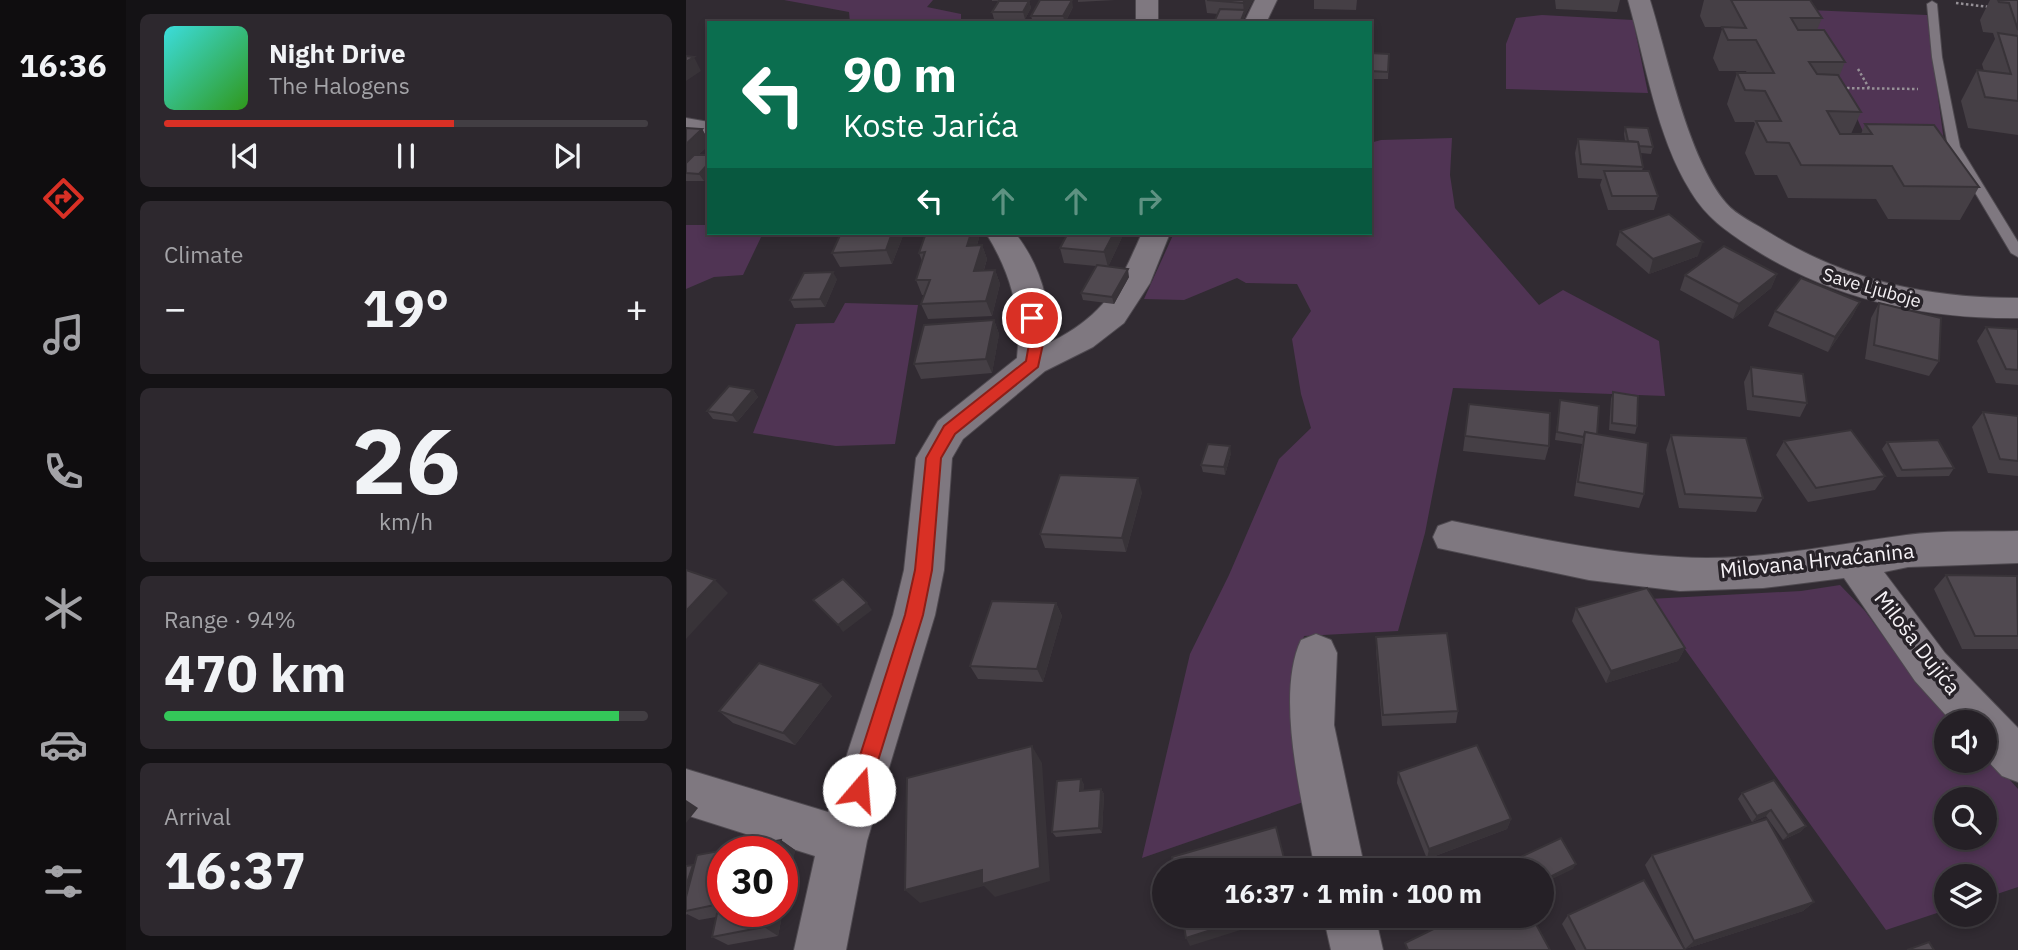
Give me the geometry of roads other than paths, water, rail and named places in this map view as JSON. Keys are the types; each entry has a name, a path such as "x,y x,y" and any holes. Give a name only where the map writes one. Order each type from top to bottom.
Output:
{"street":[{"path":"1147,0 1147,21"},
{"path":"1256,21 1266,0"},
{"name":"Save Ljuboje","path":"1639,0 1693,171 1717,211 1792,259 1825,276 1871,291 1948,308 2018,308"},
{"path":"686,127 707,130"},
{"path":"1001,235 1024,275 1036,344 1032,363"},
{"path":"820,950 843,841 914,615 924,570 933,458 950,430 1032,363 1090,336 1118,314 1155,235"},
{"name":"Milovana Hrvaćanina","path":"1452,537 1589,564 1681,573 1763,571 1854,561 1908,551 2018,547"},
{"name":"Miloša Dujića","path":"1854,561 1930,667 1971,710"},
{"path":"1316,653 1312,725 1338,858"},
{"name":"Miloša Dujića","path":"1997,738 2018,760"},
{"path":"686,792 843,841"},
{"path":"1352,928 1357,950"}],"lane":[{"path":"1932,2 1943,89 1954,146 2018,253"}]}
